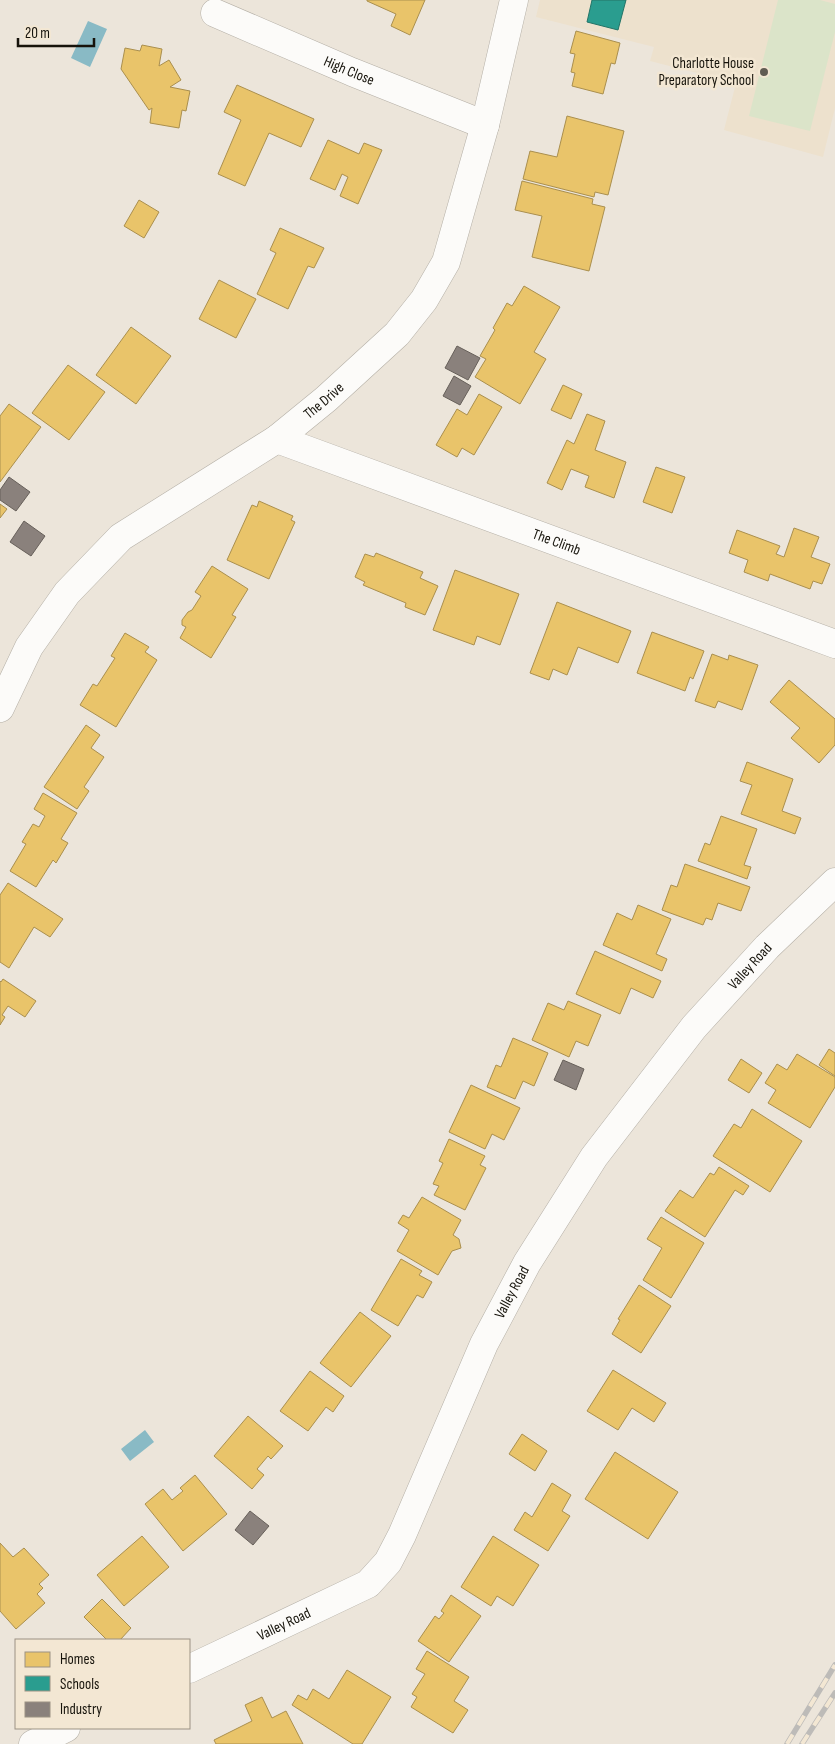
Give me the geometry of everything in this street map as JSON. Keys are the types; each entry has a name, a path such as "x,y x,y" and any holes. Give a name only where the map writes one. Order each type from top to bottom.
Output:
{"street":[{"name":"The Drive","path":"0,708 29,648 67,593 121,537 277,439 326,399 397,334 424,300 446,262 485,124 514,0"},
{"name":"High Close","path":"215,13 352,72 485,124"},
{"name":"The Climb","path":"277,439 835,644"},
{"name":"Valley Road","path":"190,1669 368,1584 388,1562 402,1535 484,1344 527,1263 594,1157 694,1026 767,947 835,882"},
{"path":"35,1744 64,1729"}],"shaded area":[{"name":"Charlotte House Preparatory School","path":"540,0 835,0 835,108 823,157 724,130 736,83 650,61 654,47 536,17"}],"green space":[{"path":"778,0 820,0 835,4 835,32 810,131 749,116"}],"water":[{"path":"88,21 107,29 90,67 71,58"},
{"path":"145,1430 154,1442 130,1461 121,1449"}],"building: Homes":[{"path":"367,0 425,0 410,35 391,26 396,14"},
{"path":"576,31 620,43 615,64 611,63 603,94 572,86 575,73 571,72 575,54 570,53"},
{"path":"142,45 162,49 159,66 169,60 181,80 170,87 190,91 186,111 182,110 179,128 150,123 152,108 149,110 121,69 125,48 140,51"},
{"path":"237,85 314,119 301,147 269,133 245,186 218,174 241,120 224,112"},
{"path":"567,116 624,131 608,195 595,192 594,197 523,179 530,151 557,157"},
{"path":"328,140 359,154 364,143 382,150 358,204 340,196 348,177 342,174 335,190 310,179"},
{"path":"522,181 593,199 592,204 605,207 589,271 532,257 542,216 515,210"},
{"path":"139,200 159,212 144,238 124,226"},
{"path":"280,228 324,248 314,268 308,266 288,309 257,294 276,253 270,250"},
{"path":"219,280 256,299 236,338 199,319"},
{"path":"524,286 560,307 534,352 546,359 520,404 475,377 486,359 480,356 495,330 493,328 507,303 512,306"},
{"path":"131,327 171,356 136,404 96,375"},
{"path":"68,365 105,392 69,440 32,413"},
{"path":"563,385 582,394 571,419 551,410"},
{"path":"479,394 502,407 474,455 462,448 457,457 436,445 457,409 467,415"},
{"path":"9,404 41,427 0,482 0,416"},
{"path":"587,414 605,421 595,450 626,462 614,498 585,487 589,476 571,469 562,490 547,483 567,440 574,444"},
{"path":"656,467 685,477 672,513 643,502"},
{"path":"259,501 293,516 291,520 295,522 269,579 227,560 252,505 257,507"},
{"path":"0,504 7,509 0,518"},
{"path":"794,528 819,537 811,557 830,564 822,584 813,581 810,589 770,574 768,581 744,572 748,560 729,553 737,530 780,546 776,554 784,557"},
{"path":"376,553 423,572 420,578 438,586 425,615 405,607 406,603 363,585 365,582 355,577 365,554 374,557"},
{"path":"212,566 248,589 232,615 236,617 211,658 180,638 186,627 182,625 182,620 192,610 201,596 195,592"},
{"path":"455,570 519,594 500,645 477,636 474,645 433,630"},
{"path":"557,602 631,631 618,663 578,647 567,675 553,669 549,680 530,673"},
{"path":"652,632 704,651 693,679 690,677 685,691 637,673"},
{"path":"125,633 149,647 145,652 157,660 116,727 80,705 93,684 97,686 115,658 111,656"},
{"path":"712,654 728,660 729,655 758,665 742,710 718,701 715,708 695,701"},
{"path":"789,680 835,719 835,745 819,763 791,738 800,728 770,702"},
{"path":"86,725 100,735 91,748 104,757 84,787 89,791 77,809 44,787"},
{"path":"747,762 793,779 782,811 801,818 795,834 741,814 752,785 740,781"},
{"path":"43,793 77,813 61,839 68,843 56,863 53,860 36,887 10,871 26,844 22,842 33,824 39,827 45,816 34,809"},
{"path":"721,816 757,829 744,865 751,867 747,879 698,861 705,843 710,845"},
{"path":"685,864 750,887 741,911 718,903 712,920 706,918 703,925 662,910 671,885 677,887"},
{"path":"8,883 63,919 50,937 34,927 9,968 0,962 0,895"},
{"path":"638,905 671,919 656,954 667,959 662,971 603,945 617,913 632,920"},
{"path":"595,951 661,981 653,998 631,988 620,1014 576,994"},
{"path":"3,979 36,1001 25,1017 8,1006 2,1015 5,1017 0,1025 0,981"},
{"path":"568,1001 601,1015 588,1046 576,1041 569,1057 532,1040 548,1003 564,1010"},
{"path":"513,1038 548,1053 534,1086 523,1081 515,1099 487,1087 496,1065 501,1067"},
{"path":"829,1049 835,1053 835,1076 819,1065"},
{"path":"797,1054 835,1077 835,1087 810,1128 768,1103 776,1090 765,1083 777,1064 787,1070"},
{"path":"741,1059 762,1073 749,1093 728,1080"},
{"path":"471,1085 520,1108 504,1140 492,1134 485,1149 449,1132"},
{"path":"752,1109 802,1141 770,1192 713,1156 734,1124 741,1128"},
{"path":"449,1139 485,1156 480,1165 486,1168 465,1210 434,1195 439,1186 433,1184 443,1163 439,1161"},
{"path":"719,1167 749,1186 743,1195 735,1190 705,1237 665,1211 680,1190 693,1198 710,1173 714,1175"},
{"path":"422,1197 461,1220 453,1235 459,1239 461,1248 452,1251 438,1275 397,1251 409,1230 398,1223 403,1215 409,1218"},
{"path":"661,1217 704,1243 671,1298 643,1280 662,1248 647,1239"},
{"path":"401,1259 422,1271 419,1275 432,1282 423,1298 417,1295 398,1326 371,1310"},
{"path":"639,1285 671,1306 641,1353 612,1334 620,1320 618,1319"},
{"path":"360,1312 391,1336 351,1387 320,1363"},
{"path":"613,1370 666,1403 654,1422 632,1408 618,1430 587,1411"},
{"path":"310,1371 344,1396 333,1412 326,1407 308,1431 280,1411"},
{"path":"248,1416 283,1446 271,1459 268,1456 257,1469 264,1475 252,1489 214,1456"},
{"path":"522,1434 547,1451 535,1471 509,1454"},
{"path":"615,1452 678,1492 648,1539 585,1499"},
{"path":"195,1475 227,1514 183,1551 145,1504 163,1489 172,1500 183,1491 180,1488"},
{"path":"552,1483 571,1495 562,1511 570,1516 548,1551 514,1530 525,1512 532,1517"},
{"path":"142,1536 169,1567 124,1606 97,1575"},
{"path":"493,1536 539,1565 513,1606 497,1596 491,1606 461,1587"},
{"path":"0,1543 13,1557 24,1548 49,1575 39,1584 43,1588 37,1594 45,1603 16,1629 0,1611"},
{"path":"451,1595 481,1616 449,1662 418,1641 435,1616 439,1619 444,1613 441,1611"},
{"path":"102,1599 131,1628 121,1639 106,1639 84,1617"},
{"path":"427,1651 469,1677 454,1701 468,1710 453,1733 411,1707 417,1697 412,1694 425,1674 416,1669"},
{"path":"347,1670 391,1697 362,1744 353,1744 292,1705 298,1695 307,1700 313,1689 329,1699"},
{"path":"262,1697 272,1718 286,1711 303,1744 216,1744 214,1740 252,1721 245,1705"}],"building: Schools":[{"path":"592,0 626,0 618,30 587,22"}],"building: Industry":[{"path":"457,346 480,358 468,380 445,368"},
{"path":"454,376 471,386 460,405 443,396"},
{"path":"9,477 30,492 16,511 0,500 0,490"},
{"path":"24,521 45,536 31,556 10,542"},
{"path":"563,1060 584,1069 576,1090 554,1080"},
{"path":"250,1511 269,1526 253,1545 235,1530"}],"railway":[{"path":"787,1744 835,1665"},
{"path":"802,1744 835,1693"}],"place":[{"name":"Charlotte House Preparatory School","path":"764,72"}]}
